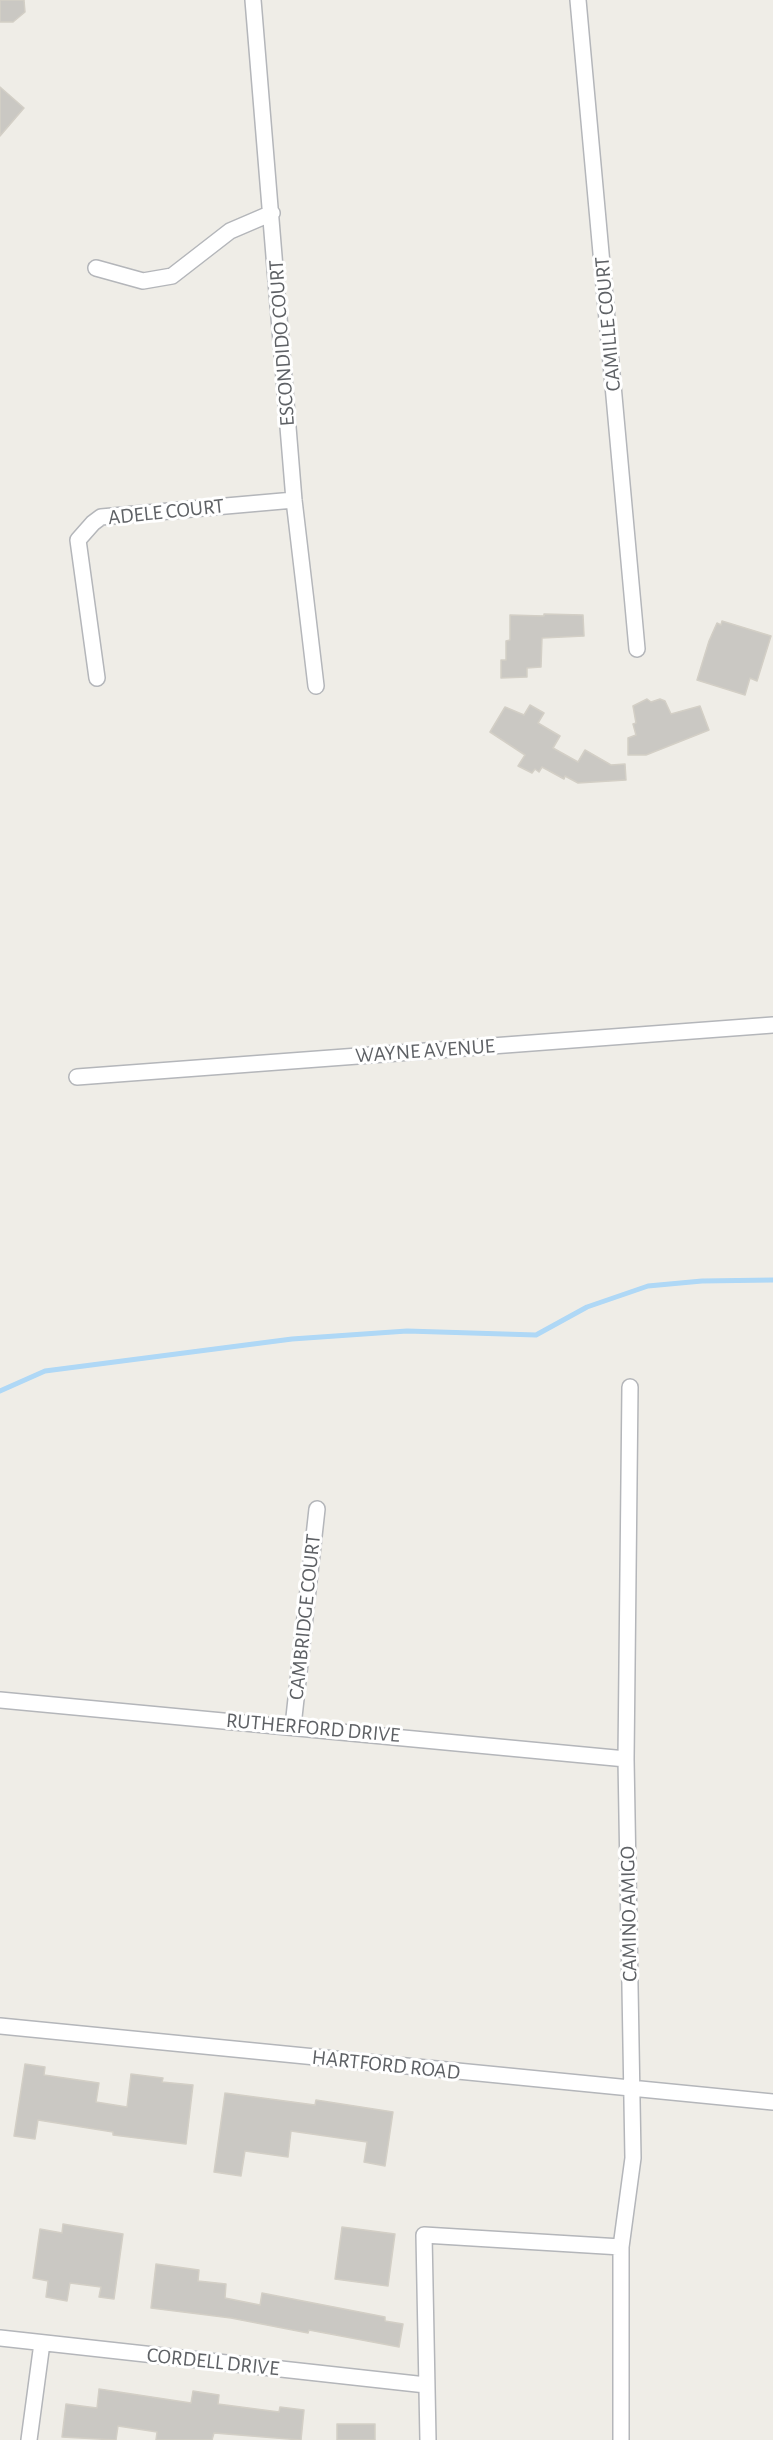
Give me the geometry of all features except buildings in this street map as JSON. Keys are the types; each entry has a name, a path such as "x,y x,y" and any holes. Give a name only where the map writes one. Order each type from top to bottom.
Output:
{"street":[{"name":"ESCONDIDO COURT","path":"253,0 294,500 316,686"},
{"name":"CAMILLE COURT","path":"578,0 637,649"},
{"path":"96,268 143,281 172,276 230,231 272,213"},
{"name":"ADELE COURT","path":"97,678 78,540 93,523 101,517 294,500"},
{"name":"WAYNE AVENUE","path":"77,1077 773,1025"},
{"name":"CAMINO AMIGO","path":"621,2440 621,2247 633,2158 626,1759 630,1387"},
{"name":"CAMBRIDGE COURT","path":"293,1726 317,1509"},
{"name":"RUTHERFORD DRIVE","path":"0,1700 626,1759"},
{"name":"HARTFORD ROAD","path":"0,2026 632,2090 773,2102"},
{"path":"428,2440 424,2235 621,2247"},
{"name":"CORDELL DRIVE","path":"0,2338 426,2385"},
{"path":"29,2440 42,2343"}],"waterway":[{"path":"0,1391 45,1371 292,1339 407,1331 536,1335 587,1307 648,1286 702,1281 773,1280"}]}
